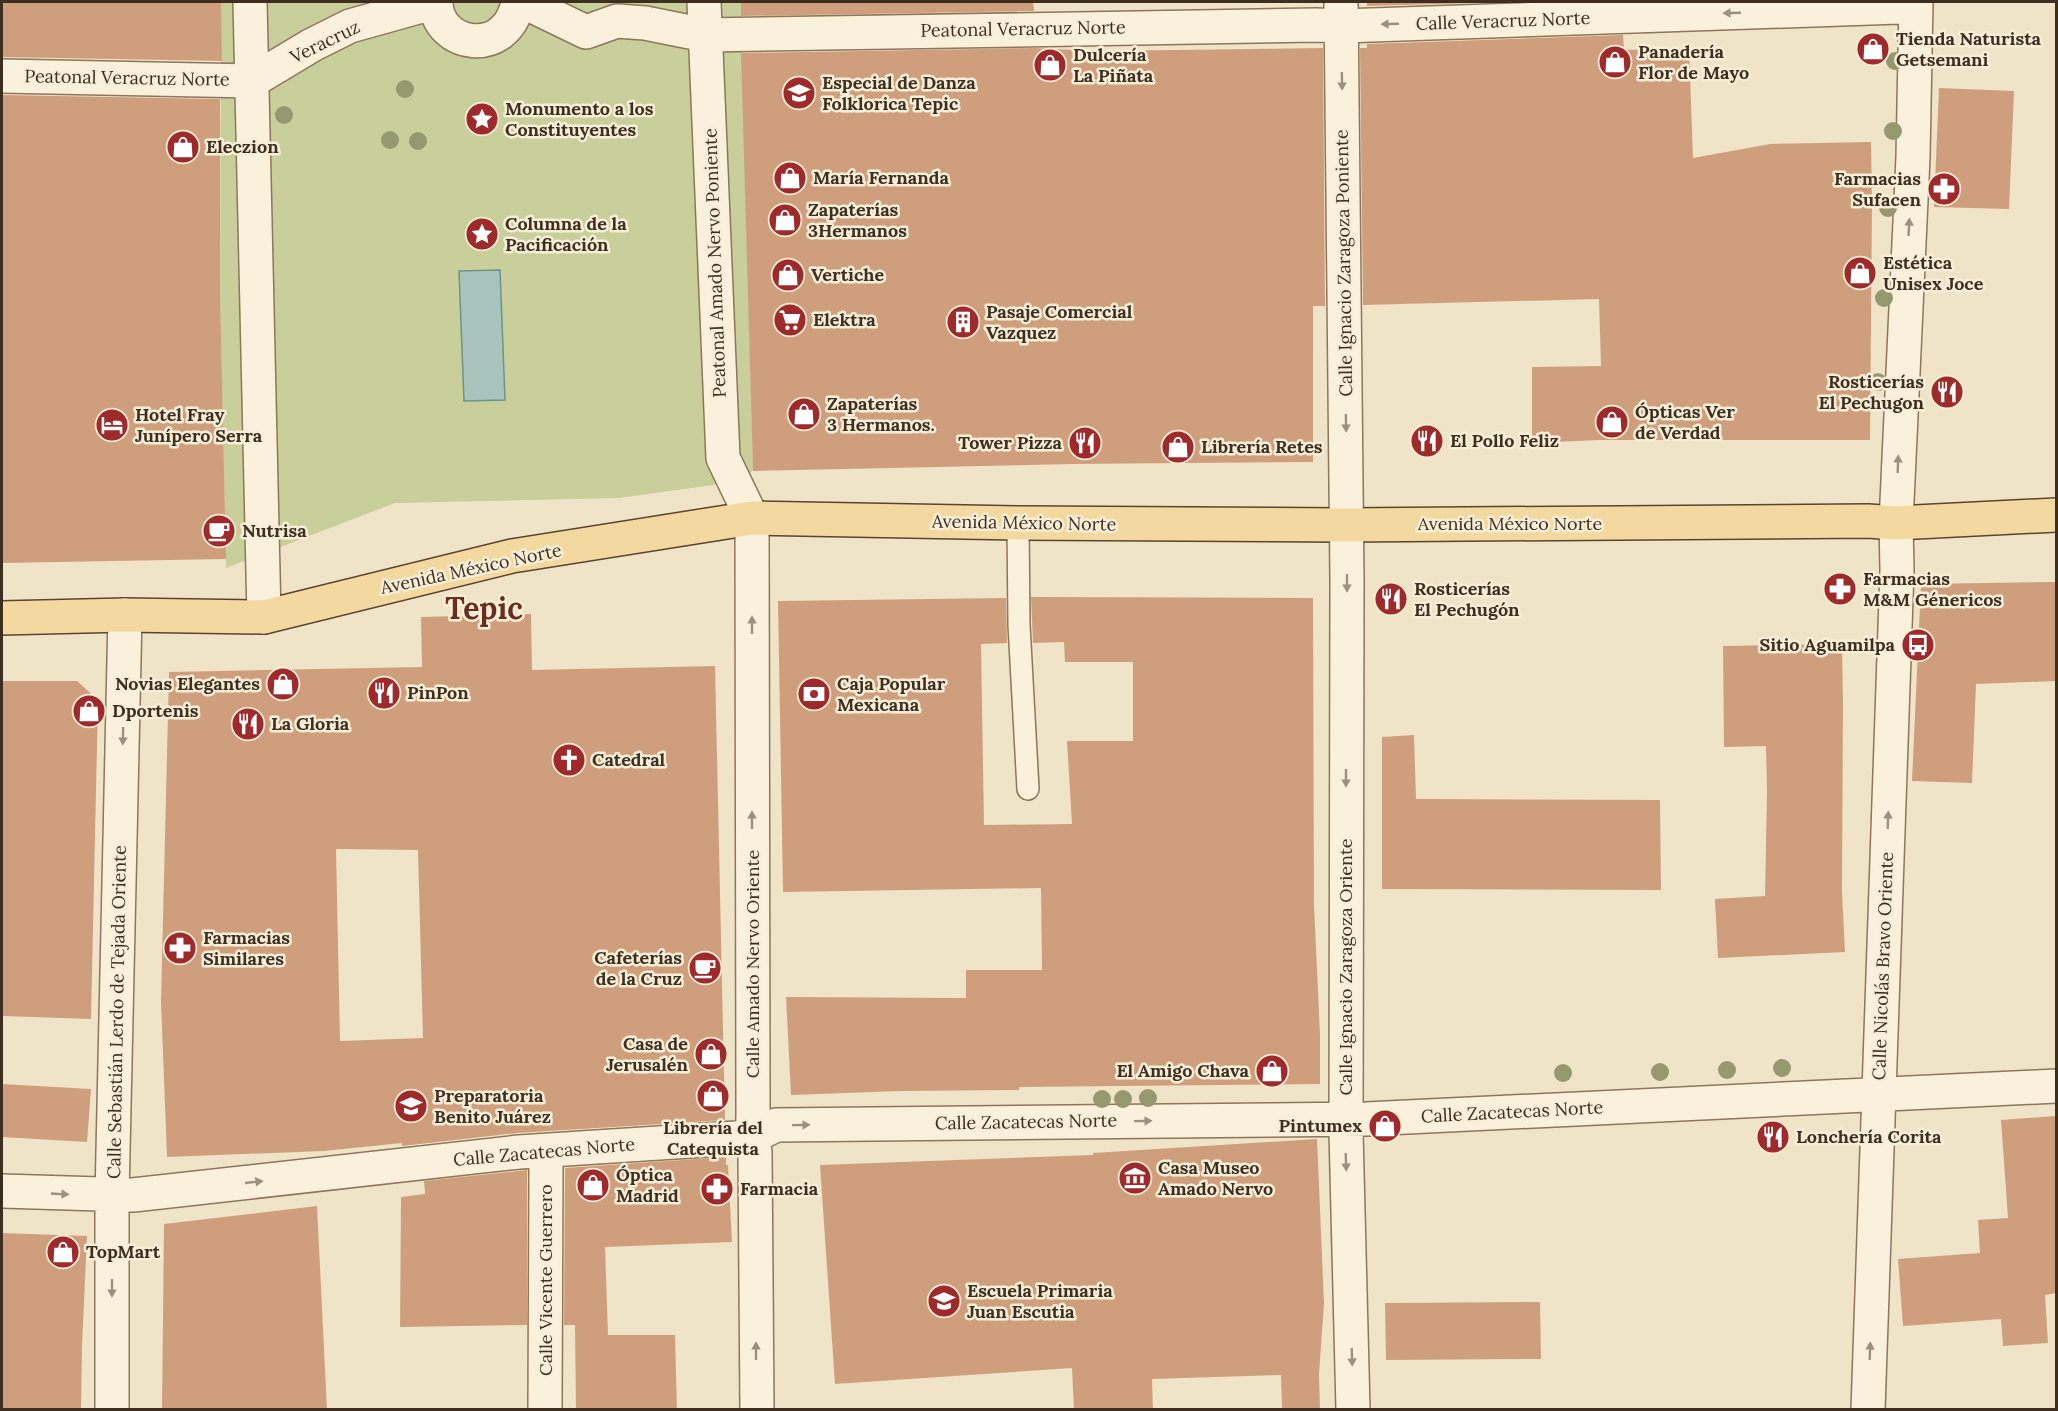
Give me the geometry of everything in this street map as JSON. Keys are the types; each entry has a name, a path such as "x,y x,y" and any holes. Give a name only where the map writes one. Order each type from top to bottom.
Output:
{"main road":[{"name":"Avenida México Norte","path":"2,618 125,615 264,617 512,556 752,518 1018,523 1346,525 1868,521 1896,523 2056,515"}],"street":[{"path":"250,2 264,617"},
{"name":"Veracruz","path":"252,81 312,45 350,26 436,2 442,22 452,33 466,40 481,41 496,37 508,27 518,2"},
{"path":"524,2 586,32 617,21 645,23 705,35"},
{"name":"Peatonal Amado Nervo Poniente","path":"704,2 723,458 752,518"},
{"name":"Calle Veracruz Norte","path":"1342,14 1899,8 1916,2"},
{"name":"Calle Nicolás Bravo Oriente","path":"1868,1410 1897,570 1896,523 1913,157 1916,2"},
{"name":"Peatonal Veracruz Norte","path":"705,35 1293,25 1342,14"},
{"name":"Calle Ignacio Zaragoza Poniente","path":"1342,14 1346,525"},
{"name":"Peatonal Veracruz Norte","path":"2,76 252,81"},
{"name":"Calle Amado Nervo Oriente","path":"752,518 752,1137 755,1152 757,1410"},
{"name":"Calle Ignacio Zaragoza Oriente","path":"1346,525 1346,1119 1353,1410"},
{"name":"Calle Sebastián Lerdo de Tejada Oriente","path":"112,1410 112,1196 125,615"},
{"name":"Calle Zacatecas Norte","path":"2,1191 133,1195 542,1150 752,1137 776,1125 1346,1119 2056,1086"},
{"name":"Calle Vicente Guerrero","path":"542,1150 546,1168 545,1410"}],"lane":[{"path":"1018,523 1018,604 1028,789"}],"green space":[{"path":"221,2 741,2 753,470 743,481 619,498 395,503 226,568 220,290"}],"water":[{"path":"500,270 505,400 464,401 459,271"}],"building":[{"path":"2,2 221,2 222,61 2,57"},
{"path":"741,2 1033,2 1034,11 741,16"},
{"path":"1367,2 1510,2 1367,6"},
{"path":"1623,35 1624,50 1689,48 1693,158 1770,144 1871,142 1870,440 1600,440 1532,443 1532,367 1601,366 1599,299 1363,305 1360,48 1367,48 1367,44"},
{"path":"1034,48 1095,51 1323,48 1325,306 1313,306 1313,462 1073,464 753,471 741,53"},
{"path":"1939,88 2014,91 2009,209 1934,207"},
{"path":"2,95 220,99 220,290 226,559 2,563"},
{"path":"2056,582 2056,681 1976,684 1972,783 1912,781 1921,584"},
{"path":"1031,597 1313,598 1314,904 1320,1084 1019,1087 1019,1090 791,1095 786,997 966,998 966,970 1042,970 1041,888 783,892 778,601 1006,598 1007,643 981,644 984,825 1072,824 1067,741 1133,741 1133,662 1065,662 1064,642 1033,643"},
{"path":"531,614 532,670 715,666 725,1120 517,1133 402,1146 402,1143 324,1151 167,1157 161,1002 169,672 422,667 421,617","holes":["336,849 418,850 423,1038 340,1041"]},
{"path":"1842,644 1842,892 1845,952 1718,958 1715,899 1765,896 1767,791 1766,746 1724,747 1723,646"},
{"path":"2,681 77,681 98,700 91,1019 2,1016"},
{"path":"1414,735 1416,799 1660,800 1661,890 1382,889 1382,737"},
{"path":"2,1084 91,1089 87,1142 2,1137"},
{"path":"2056,1116 2056,1293 2045,1295 2048,1343 2003,1346 2001,1319 1903,1326 1898,1259 1980,1253 1978,1220 2008,1218 2001,1120"},
{"path":"1317,1139 1324,1303 1319,1374 1320,1410 1282,1410 1281,1375 1152,1379 1153,1410 1074,1410 1072,1368 835,1384 820,1165 1093,1155 1093,1153"},
{"path":"726,1157 732,1242 605,1247 608,1335 675,1335 677,1410 576,1410 575,1325 564,1325 565,1168"},
{"path":"527,1170 527,1325 400,1327 401,1197 425,1194 424,1181"},
{"path":"317,1206 327,1410 162,1410 164,1224"},
{"path":"2,1233 87,1236 81,1410 2,1410"},
{"path":"1540,1302 1541,1359 1386,1360 1385,1303"}],"place":[{"name":"Tienda Naturista Getsemani","path":"1873,49"},
{"name":"Panadería Flor de Mayo","path":"1615,62"},
{"name":"Dulcería La Piñata","path":"1050,65"},
{"name":"Especial de Danza Folklorica Tepic","path":"799,93"},
{"name":"Monumento a los Constituyentes","path":"482,119"},
{"name":"Eleczion","path":"183,147"},
{"name":"María Fernanda","path":"790,178"},
{"name":"Farmacias Sufacen","path":"1944,189"},
{"name":"Zapaterías 3Hermanos","path":"785,220"},
{"name":"Columna de la Pacificación","path":"482,234"},
{"name":"Estética Unisex Joce","path":"1860,273"},
{"name":"Vertiche","path":"788,275"},
{"name":"Elektra","path":"790,320"},
{"name":"Pasaje Comercial Vazquez","path":"963,322"},
{"name":"Rosticerías El Pechugon","path":"1947,392"},
{"name":"Zapaterías 3 Hermanos.","path":"804,414"},
{"name":"Ópticas Ver de Verdad","path":"1612,422"},
{"name":"Hotel Fray Junípero Serra","path":"112,425"},
{"name":"El Pollo Feliz","path":"1427,441"},
{"name":"Tower Pizza","path":"1085,443"},
{"name":"Librería Retes","path":"1178,447"},
{"name":"Nutrisa","path":"219,531"},
{"name":"Farmacias M&M Génericos","path":"1840,589"},
{"name":"Rosticerías El Pechugón","path":"1391,599"},
{"name":"Sitio Aguamilpa","path":"1918,645"},
{"name":"Novias Elegantes","path":"283,684"},
{"name":"PinPon","path":"384,693"},
{"name":"Caja Popular Mexicana","path":"814,694"},
{"name":"Dportenis","path":"89,711"},
{"name":"La Gloria","path":"248,724"},
{"name":"Catedral","path":"569,760"},
{"name":"Farmacias Similares","path":"180,948"},
{"name":"Cafeterías de la Cruz","path":"705,968"},
{"name":"Casa de Jerusalén","path":"711,1054"},
{"name":"El Amigo Chava","path":"1272,1071"},
{"name":"Librería del Catequista","path":"713,1096"},
{"name":"Preparatoria Benito Juárez","path":"411,1106"},
{"name":"Pintumex","path":"1385,1126"},
{"name":"Lonchería Corita","path":"1773,1137"},
{"name":"Casa Museo Amado Nervo","path":"1135,1178"},
{"name":"Óptica Madrid","path":"593,1185"},
{"name":"Farmacia","path":"717,1189"},
{"name":"TopMart","path":"63,1252"},
{"name":"Escuela Primaria Juan Escutia","path":"944,1301"}],"district":[{"name":"Tepic","path":"484,609"}]}
